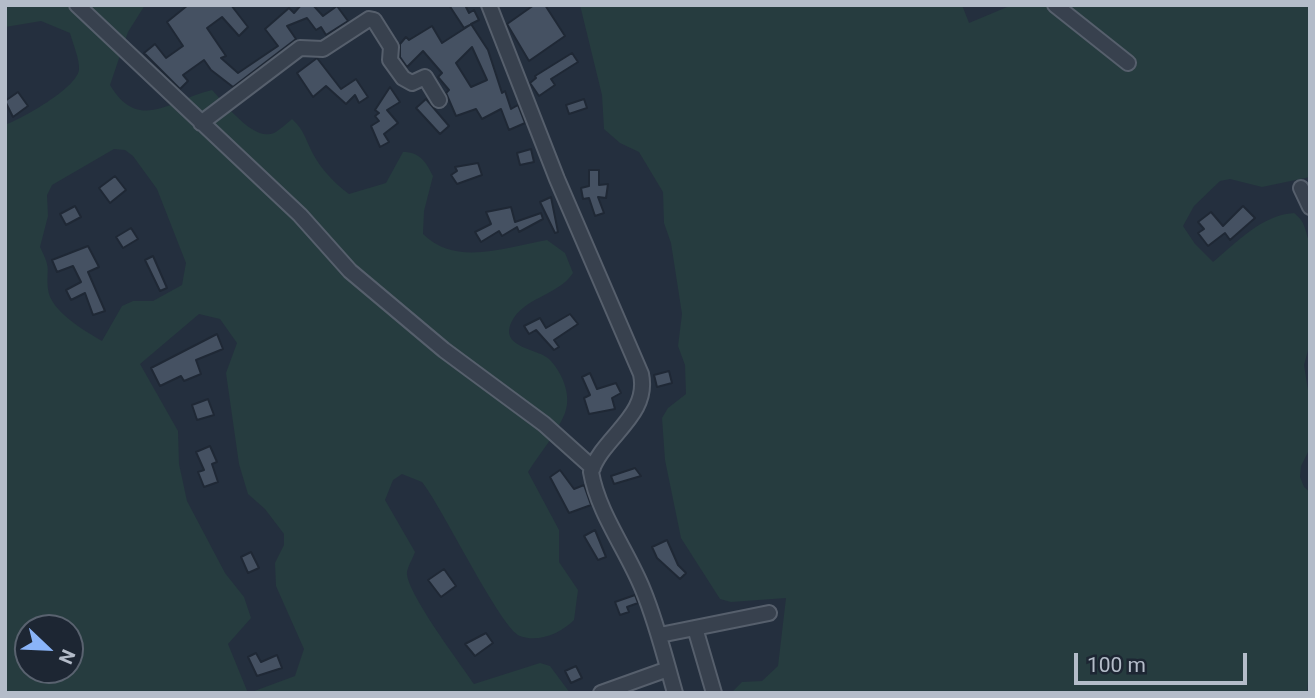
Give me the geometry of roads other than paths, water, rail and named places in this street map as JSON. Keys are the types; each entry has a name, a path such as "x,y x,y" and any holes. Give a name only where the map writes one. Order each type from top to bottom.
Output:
{"street":[{"path":"77,5 300,215 349,271 384,302 544,424 593,468"},
{"path":"489,5 557,179 643,384 641,401 593,468 592,477 660,635 675,693"},
{"path":"1055,5 1128,63"},
{"path":"201,123 300,48 323,49 369,19 374,20 389,43 390,60 403,78 412,83 425,77 439,100"},
{"path":"1301,188 1310,207"},
{"path":"660,635 769,613"},
{"path":"695,628 715,693"},
{"path":"601,693 668,669"}]}
